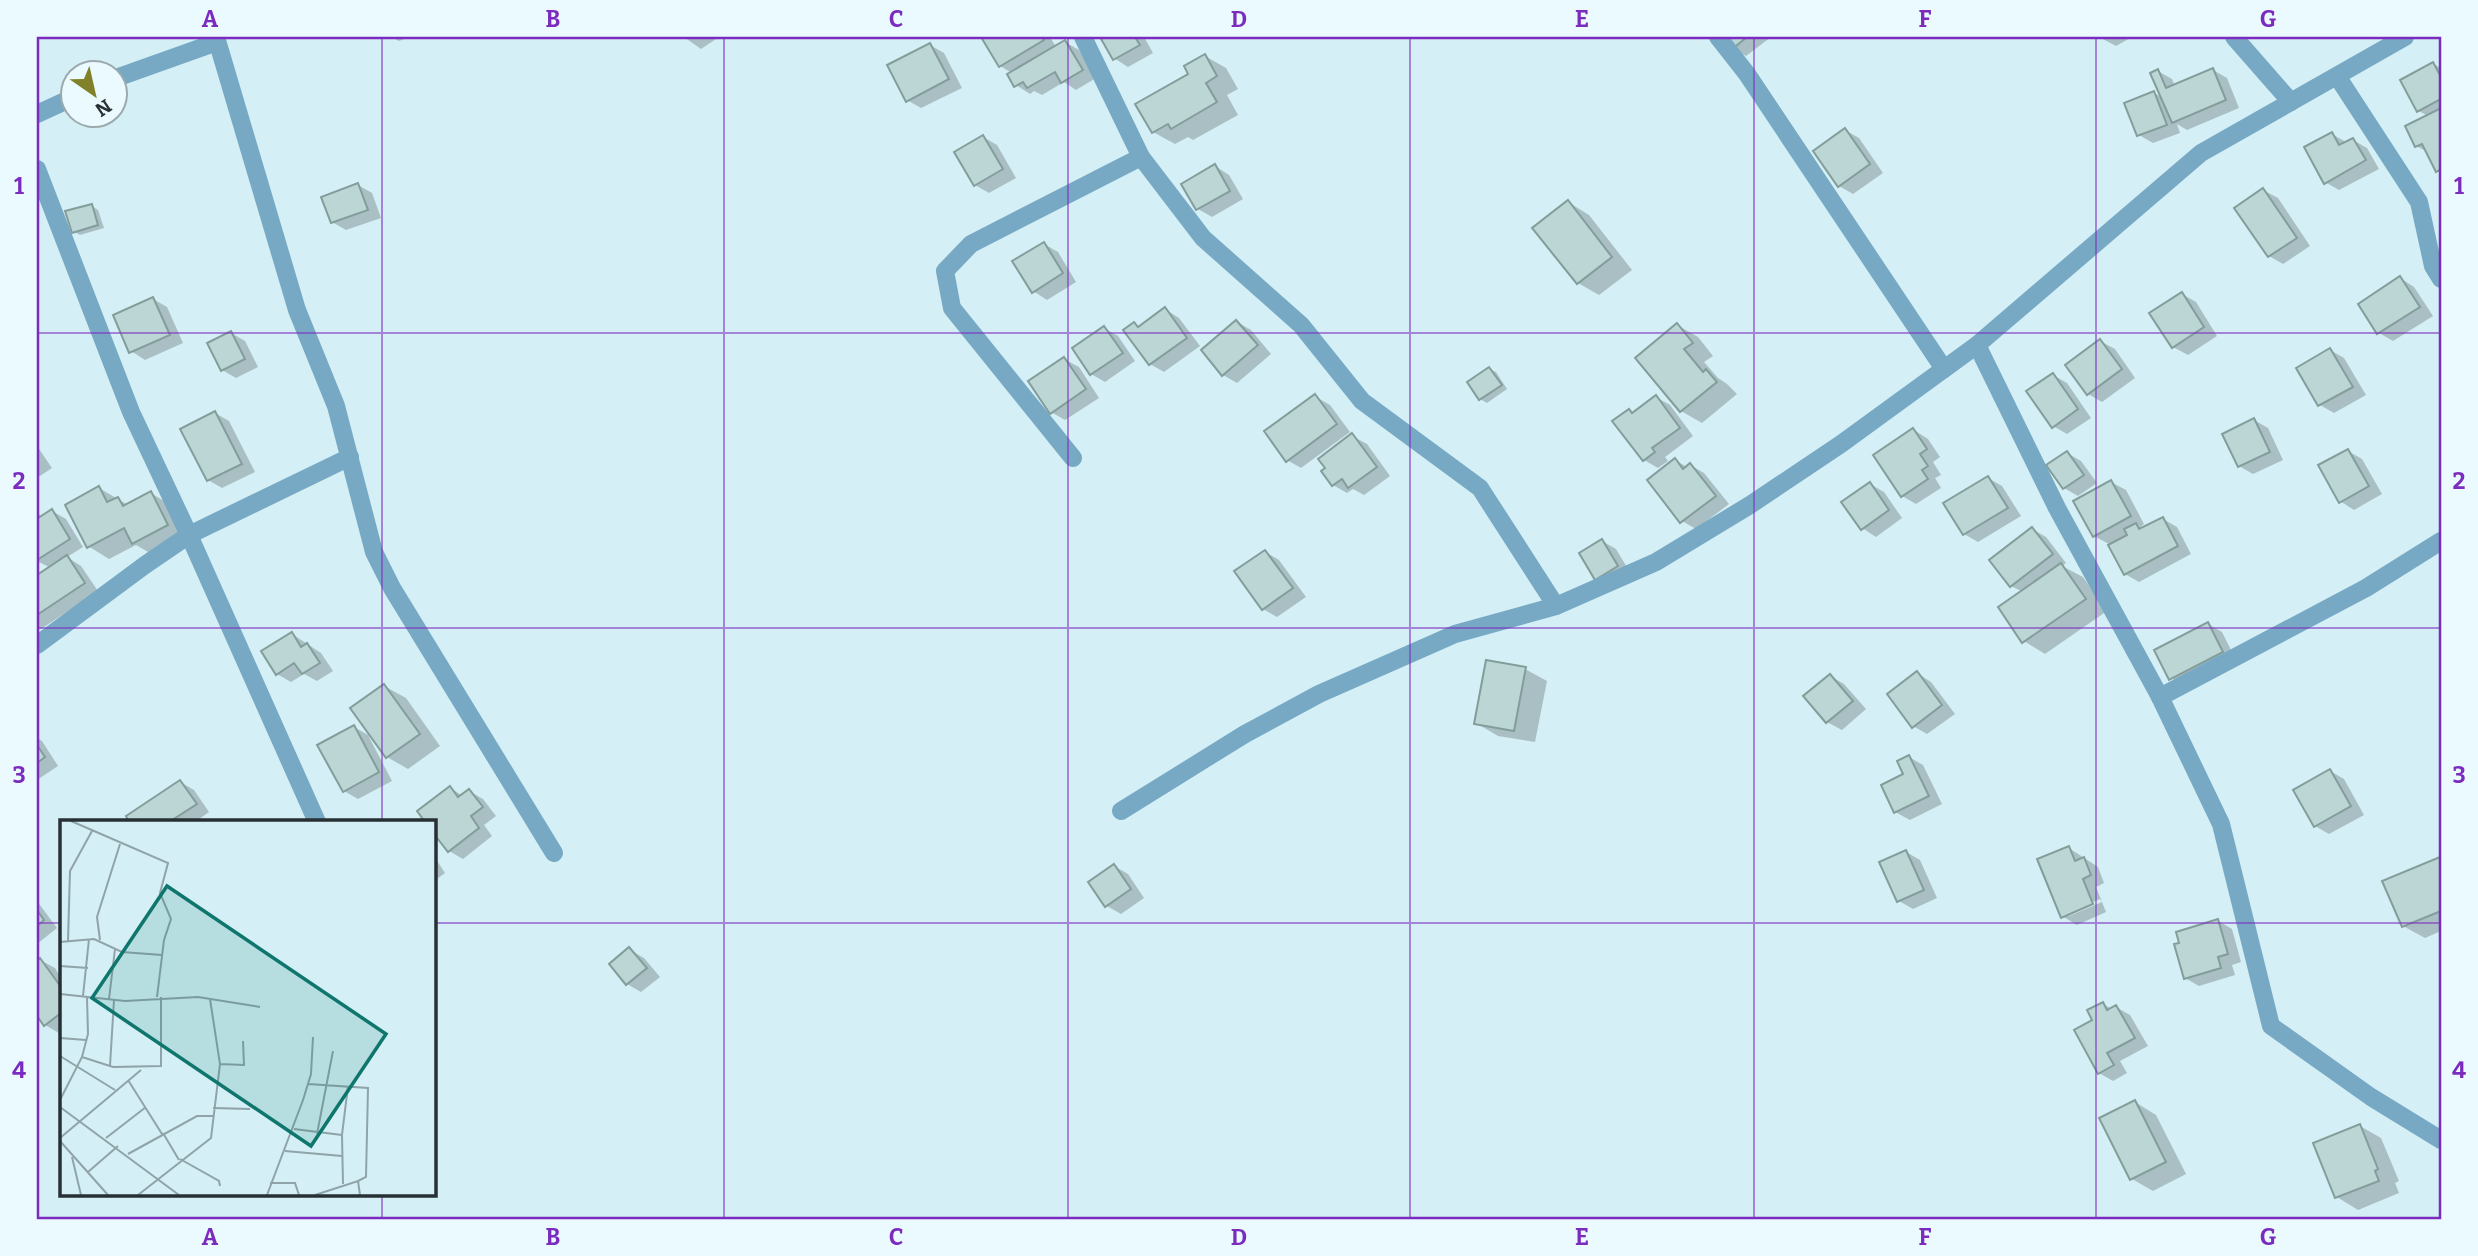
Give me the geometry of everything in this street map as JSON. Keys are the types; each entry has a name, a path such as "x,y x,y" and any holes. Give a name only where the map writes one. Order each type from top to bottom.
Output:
{"street":[{"path":"1083,37 1141,157 1203,238 1301,325 1362,401 1480,488 1556,606"},
{"path":"1718,37 1747,74 1944,369"},
{"path":"2234,37 2291,102"},
{"path":"1121,811 1245,734 1319,694 1455,634 1556,606 1656,562 1750,505 1841,444 1977,345 2201,153 2405,37"},
{"path":"130,73 216,39 297,310 336,406 374,552 392,588 554,853"},
{"path":"2337,76 2419,202 2433,267 2441,279"},
{"path":"37,114 60,103"},
{"path":"1073,458 952,307 944,271 971,244 1141,157"},
{"path":"37,169 131,412 190,536 316,820"},
{"path":"1977,345 2057,508 2160,696 2221,824 2271,1026 2371,1097 2441,1140"},
{"path":"37,645 145,565 190,536 350,457"},
{"path":"2160,696 2366,588 2441,541"}],"building":[{"path":"981,37 1042,37 1044,40 999,67"},
{"path":"1100,37 1135,37 1140,45 1113,60"},
{"path":"1721,37 1747,37 1731,50"},
{"path":"1065,40 1083,70 1061,83 1055,72 1027,88 1023,82 1014,87 1007,74"},
{"path":"930,43 949,79 906,102 887,65"},
{"path":"1205,54 1217,76 1206,83 1217,102 1171,129 1168,124 1152,133 1135,104 1188,74 1184,66"},
{"path":"2433,62 2441,77 2441,99 2417,112 2400,80"},
{"path":"2213,68 2226,100 2172,123 2150,73 2158,69 2166,88"},
{"path":"2154,91 2167,125 2137,136 2124,103"},
{"path":"2441,108 2441,169 2436,172 2422,144 2415,147 2405,126"},
{"path":"1845,128 1870,164 1838,187 1813,151"},
{"path":"2332,132 2339,145 2353,138 2366,160 2324,184 2304,147"},
{"path":"983,135 1003,169 974,186 954,152"},
{"path":"1215,164 1230,191 1196,210 1181,184"},
{"path":"358,183 368,210 331,223 321,197"},
{"path":"2263,188 2297,238 2268,257 2234,208"},
{"path":"1568,200 1612,257 1577,284 1532,228"},
{"path":"92,204 98,225 72,233 65,211"},
{"path":"1044,242 1063,273 1032,293 1012,261"},
{"path":"2400,276 2420,307 2377,334 2358,304"},
{"path":"2182,292 2204,327 2172,348 2149,313"},
{"path":"153,297 170,335 129,353 113,315"},
{"path":"1165,307 1187,338 1149,365 1123,330 1134,322 1138,327"},
{"path":"1236,320 1258,345 1222,376 1201,350"},
{"path":"1677,323 1693,343 1684,349 1703,372 1706,369 1717,382 1680,412 1635,358"},
{"path":"1104,326 1123,353 1090,375 1072,348"},
{"path":"231,331 245,359 221,371 207,343"},
{"path":"2100,339 2122,369 2087,395 2065,365"},
{"path":"2330,348 2353,387 2318,406 2296,368"},
{"path":"1064,357 1086,389 1050,414 1028,381"},
{"path":"1489,367 1502,385 1479,400 1467,382"},
{"path":"2053,373 2078,409 2052,428 2026,391"},
{"path":"1315,394 1337,424 1286,462 1264,431"},
{"path":"1656,395 1680,428 1652,448 1655,452 1643,461 1612,421 1629,409 1632,413"},
{"path":"215,411 242,464 207,481 180,429"},
{"path":"2254,418 2270,452 2238,467 2222,434"},
{"path":"1913,428 1927,449 1920,454 1928,466 1922,470 1928,479 1901,497 1873,455"},
{"path":"1352,433 1377,467 1348,488 1342,479 1332,486 1321,471 1325,468 1318,459"},
{"path":"2348,449 2369,486 2339,503 2318,465"},
{"path":"2067,451 2084,475 2063,489 2046,465"},
{"path":"1675,458 1683,469 1690,463 1716,496 1680,523 1647,480"},
{"path":"1988,476 2008,508 1963,535 1943,503"},
{"path":"2111,480 2131,516 2093,537 2073,501"},
{"path":"1870,482 1889,510 1861,530 1841,502"},
{"path":"99,486 107,502 118,497 123,506 151,491 168,525 132,544 124,528 87,548 65,505"},
{"path":"52,509 70,539 37,560 37,516 38,518"},
{"path":"2163,517 2178,546 2124,575 2108,545 2127,535 2124,529 2136,523 2139,529"},
{"path":"2032,527 2053,554 2010,587 1989,560"},
{"path":"1602,539 1618,566 1595,580 1579,553"},
{"path":"1265,550 1293,588 1262,610 1234,571"},
{"path":"67,555 85,583 37,615 37,575"},
{"path":"2061,563 2086,599 2022,643 1998,607"},
{"path":"2208,622 2223,652 2169,680 2154,650"},
{"path":"292,632 301,647 307,643 320,663 302,674 294,663 276,675 261,651"},
{"path":"1486,660 1526,667 1514,731 1474,724"},
{"path":"1917,671 1942,705 1912,728 1887,694"},
{"path":"1830,674 1853,701 1826,723 1803,696"},
{"path":"384,684 420,734 386,758 350,708"},
{"path":"354,725 379,772 343,792 317,745"},
{"path":"37,745 45,757 37,763"},
{"path":"1909,755 1929,796 1894,813 1881,785 1903,774 1897,761"},
{"path":"2330,769 2351,806 2314,827 2293,790"},
{"path":"180,780 197,804 172,820 128,820 126,816"},
{"path":"450,786 458,797 469,789 483,807 471,816 479,828 448,852 436,837 436,820 424,820 417,811"},
{"path":"2069,846 2075,861 2084,857 2091,875 2083,879 2093,904 2061,918 2037,859"},
{"path":"1906,850 1924,890 1897,902 1879,862"},
{"path":"2440,857 2441,911 2402,927 2382,881"},
{"path":"1114,864 1131,889 1105,907 1088,882"},
{"path":"37,910 44,920 37,926"},
{"path":"2218,919 2228,954 2218,957 2221,968 2184,979 2174,944 2179,943 2176,932"},
{"path":"629,947 647,968 626,985 609,964"},
{"path":"40,958 60,986 60,1014 44,1026 37,1016 37,961"},
{"path":"2103,1002 2107,1010 2116,1005 2135,1038 2107,1053 2114,1065 2098,1074 2074,1030 2092,1020 2087,1010"},
{"path":"2135,1100 2166,1162 2130,1180 2099,1118"},
{"path":"2360,1124 2378,1169 2375,1171 2379,1181 2335,1198 2313,1143"}]}
